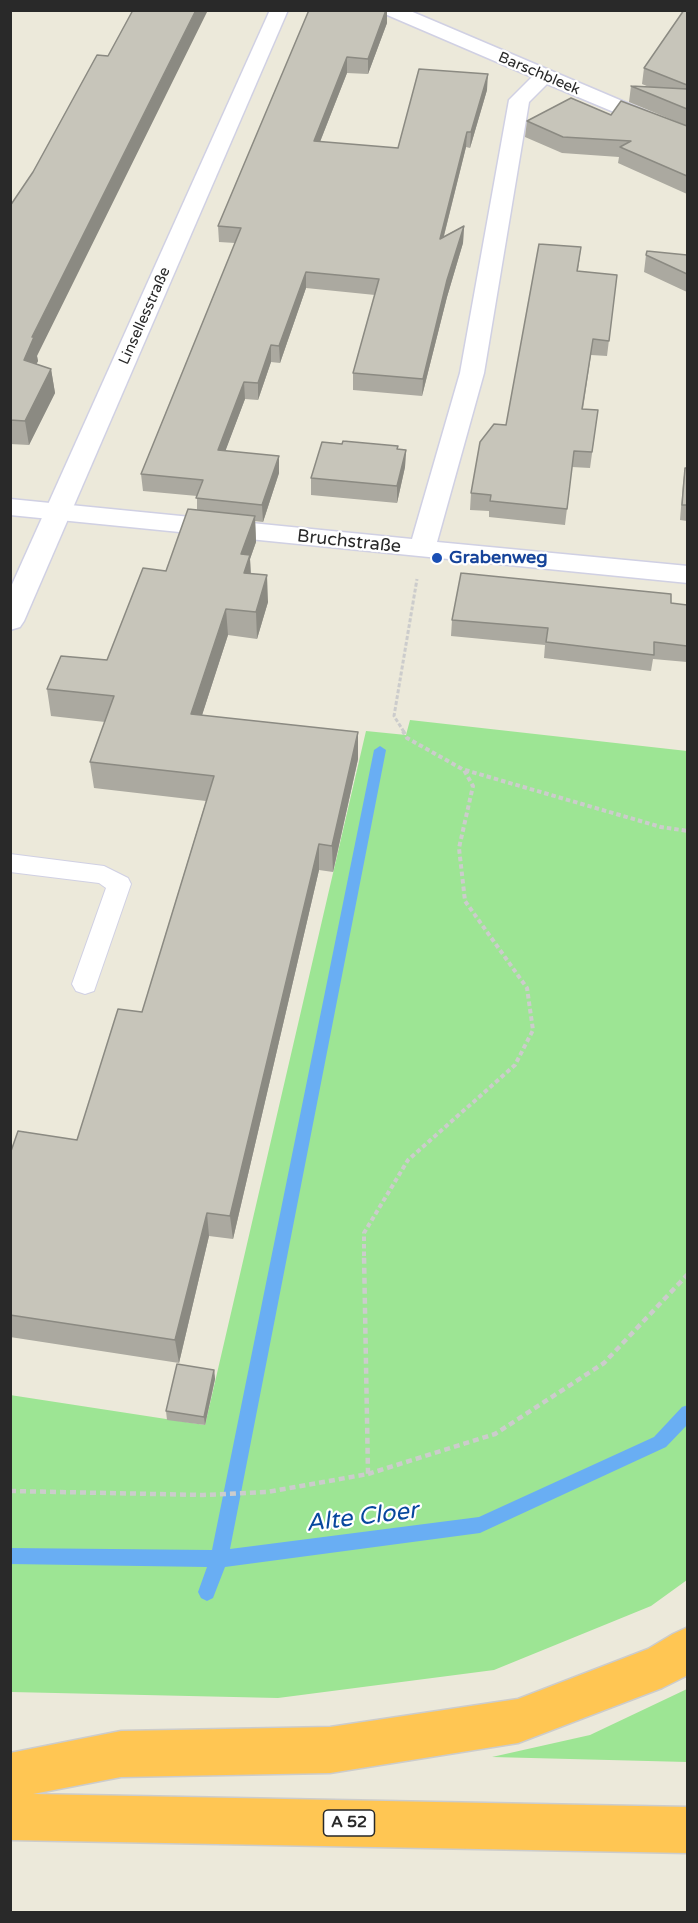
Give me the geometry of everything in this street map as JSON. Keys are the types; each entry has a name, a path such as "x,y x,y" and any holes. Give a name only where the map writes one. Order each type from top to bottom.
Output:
{"highway":[{"path":"10,1776 121,1754 330,1750 519,1721 662,1666 687,1649"},
{"name":"A 52","path":"10,1817 687,1830"}],"street":[{"name":"Linsellesstraße","path":"10,621 279,10"},
{"name":"Barschbleek","path":"391,10 685,134"},
{"path":"422,549 472,373 519,100 544,76"},
{"name":"Bruchstraße","path":"10,507 687,574"}],"lane":[{"path":"10,863 104,875 118,884 85,984"}],"path":[{"path":"422,549 394,716 407,738 464,770 661,827 687,831"},
{"path":"368,1474 364,1233 408,1160 515,1065 533,1030 527,988 465,901 459,848 473,786 464,770"},
{"path":"10,1491 203,1495 267,1492 368,1474 495,1434 604,1363 687,1274"}],"green space":[{"path":"410,720 687,751 687,1580 651,1606 494,1670 278,1698 11,1692 10,1395 205,1425 366,731 406,735"},
{"path":"687,1689 687,1762 492,1757 590,1735"}],"building":[{"path":"133,10 196,10 32,337 34,337 24,360 51,369 25,421 10,420 10,206 33,172 97,55 108,56"},
{"path":"309,10 386,10 368,59 347,57 314,141 398,148 419,69 488,74 471,132 467,132 440,239 464,226 447,280 423,379 353,373 379,279 306,272 279,346 271,345 258,383 244,382 218,450 279,456 262,505 196,498 203,480 141,474 241,228 218,226"},
{"path":"684,10 687,10 687,85 644,68"},
{"path":"631,86 687,89 687,109"},
{"path":"571,98 611,115 621,101 687,126 687,176 620,147 631,141 563,137 527,121"},
{"path":"539,244 581,247 577,271 617,275 609,341 593,339 582,409 598,410 592,452 574,451 567,509 490,501 491,495 471,493 480,442 494,424 506,425"},
{"path":"647,251 687,255 687,274 646,255"},
{"path":"343,441 398,446 397,449 406,450 397,486 311,478 322,442 342,444"},
{"path":"685,468 687,468 687,505 682,505"},
{"path":"188,509 255,516 241,554 250,555 244,573 267,575 256,612 226,609 191,714 358,732 332,846 319,844 230,1216 207,1213 175,1340 10,1315 10,1154 18,1131 77,1140 118,1009 142,1012 214,776 90,762 114,696 47,689 61,656 107,660 143,568 166,571"},
{"path":"461,573 671,594 671,603 687,605 687,646 654,642 654,655 546,642 548,628 452,620"},
{"path":"177,1364 214,1370 204,1417 166,1411"}],"waterway":[{"path":"219,1559 380,750"},
{"name":"Alte Cloer","path":"219,1559 480,1525 660,1442 688,1412"},
{"name":"Alte Cloer","path":"10,1556 219,1559"},
{"path":"207,1592 219,1559"}],"place":[{"name":"Grabenweg","path":"437,558"}]}
